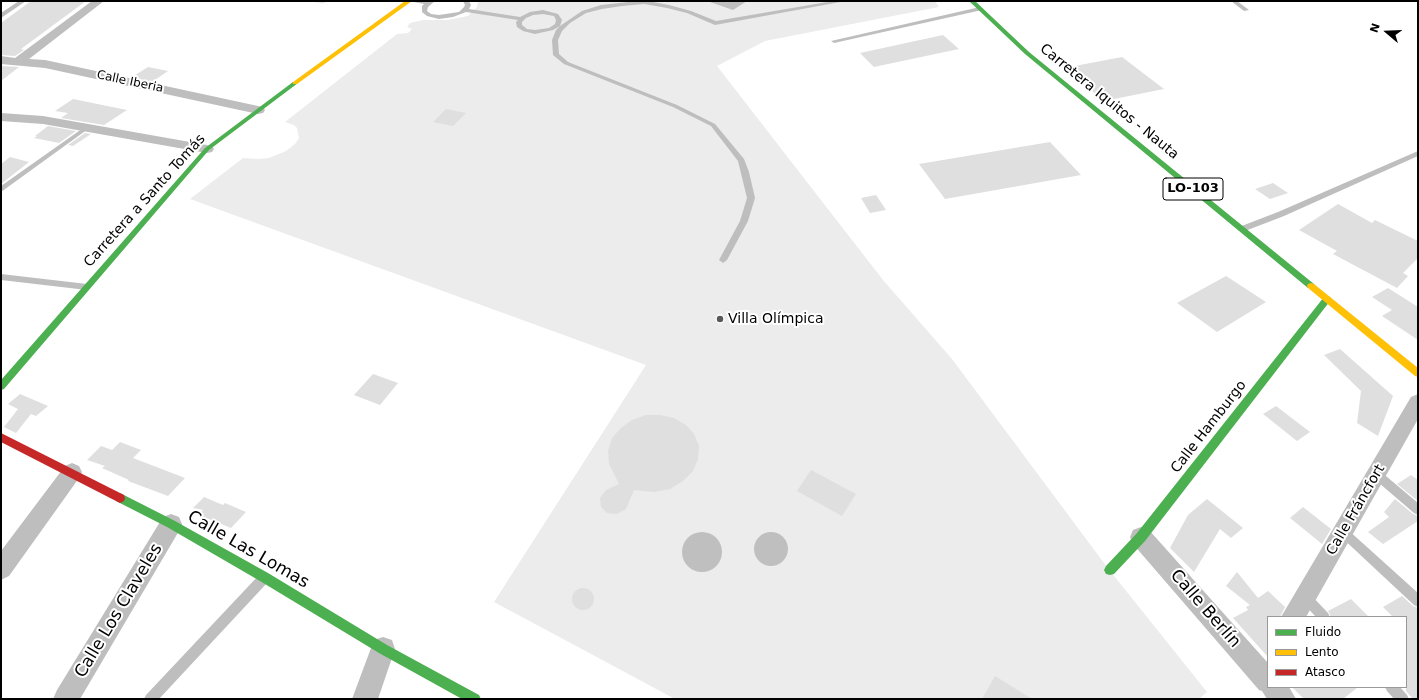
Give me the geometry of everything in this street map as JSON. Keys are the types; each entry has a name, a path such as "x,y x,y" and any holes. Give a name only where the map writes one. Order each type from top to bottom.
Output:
{"street":[{"path":"18,61 99,1"},
{"name":"Carretera a Santo Tomás","path":"1,386 207,149 258,110 411,1"},
{"name":"Carretera Iquitos - Nauta","path":"972,1 1027,53 1418,373"},
{"name":"Calle Iberia","path":"1,60 45,64 258,110"},
{"path":"1,117 43,120 207,149"},
{"name":"Calle Hamburgo","path":"1110,570 1141,537 1327,299"},
{"name":"Calle Fráncfort","path":"1294,616 1418,402"},
{"name":"Calle Las Lomas","path":"1,437 171,524 264,577 383,649 475,699"},
{"path":"1,569 72,472"},
{"name":"Calle Los Claveles","path":"66,699 171,524"},
{"name":"Calle Berlín","path":"1141,537 1267,675"},
{"path":"365,699 383,649"},
{"name":"Calle Berlín","path":"1276,688 1284,699"}],"lane":[{"path":"1,16 23,1"},
{"path":"411,1 430,2"},
{"path":"430,2 425,6 424,11 434,16 451,16 464,10 468,5 466,1"},
{"path":"520,19 518,24 519,26 530,31 546,31 560,26 584,12 601,7 644,2 689,12 715,23 843,1"},
{"path":"1234,1 1246,10"},
{"path":"834,41 980,9"},
{"path":"464,10 520,19 532,13 548,13 558,17 560,26 554,40 556,55 566,63 675,106 713,125 741,161 751,198 744,221 724,260"},
{"path":"1,190 86,128"},
{"path":"1242,229 1281,214 1418,153"},
{"path":"1,277 87,287"},
{"path":"1376,474 1418,510"},
{"path":"1342,532 1418,601"},
{"path":"150,699 264,577"},
{"path":"1305,597 1323,616"},
{"path":"1392,688 1403,699"}],"path":[{"path":"312,1 323,3 326,1"}],"shaded area":[{"name":"Villa Olímpica","path":"478,1 935,1 939,7 765,41 717,66 883,280 952,359 1107,567 1207,692 1199,699 675,699 494,602 646,365 190,199 243,158 269,158 286,151 295,144 299,138 297,128 294,125 285,122 397,34 408,33 412,29 407,27 410,23 423,20 448,20 468,16 477,7"},
{"path":"707,1 747,1 733,10"},
{"path":"706,532 713,535 719,541 722,552 721,560 713,569 706,572 698,572 691,569 683,560 682,548 685,541 694,533"},
{"path":"774,532 783,537 787,542 787,556 783,561 778,565 768,566 764,565 755,556 754,546 755,542 764,533"}],"building":[{"path":"31,1 86,1 21,49 24,50 15,56 1,55 1,23"},
{"path":"943,35 959,49 874,67 860,53"},
{"path":"1122,57 1164,89 1104,101 1064,68"},
{"path":"1,66 19,67 1,81"},
{"path":"148,67 168,71 152,82 132,77"},
{"path":"73,99 127,110 104,125 61,118 68,113 55,111"},
{"path":"446,109 466,113 453,126 433,122"},
{"path":"48,126 76,131 59,143 34,138"},
{"path":"85,133 91,134 73,146 68,145"},
{"path":"1050,142 1081,175 945,199 919,164"},
{"path":"10,157 29,162 1,184 1,164"},
{"path":"1273,183 1288,193 1270,199 1255,189"},
{"path":"876,195 886,210 870,213 861,198"},
{"path":"1338,204 1372,223 1375,220 1418,241 1418,258 1403,273 1408,276 1397,288 1333,254 1337,251 1299,230"},
{"path":"1226,276 1266,302 1217,332 1177,303"},
{"path":"1388,288 1418,307 1418,340 1382,316 1392,310 1372,297"},
{"path":"1340,349 1393,396 1378,436 1357,423 1361,391 1324,355"},
{"path":"373,374 398,383 380,405 354,395"},
{"path":"20,394 48,406 36,416 31,414 16,433 4,427 18,409 8,404"},
{"path":"1276,406 1310,432 1297,441 1263,414"},
{"path":"646,415 660,415 674,418 686,425 694,434 699,446 698,459 693,471 683,481 670,489 654,492 634,490 626,509 617,514 607,513 601,507 600,498 606,490 619,484 609,464 608,451 612,438 621,428 632,420"},
{"path":"120,442 141,450 133,458 185,478 168,496 128,481 129,480 102,468 105,466 87,460 101,446 112,450"},
{"path":"811,470 856,494 842,516 797,491"},
{"path":"1411,475 1418,480 1418,501 1397,484"},
{"path":"204,497 223,505 225,503 246,512 231,528 199,515 203,510 193,508"},
{"path":"1207,499 1243,528 1231,538 1220,529 1194,572 1170,548 1188,515"},
{"path":"1395,499 1413,514 1418,516 1418,521 1383,544 1368,532 1389,517 1384,512"},
{"path":"1303,507 1331,529 1322,544 1290,518"},
{"path":"1237,572 1258,598 1268,591 1285,607 1280,616 1267,616 1267,656 1233,618 1248,610 1246,607 1250,605 1226,586"},
{"path":"583,588 591,591 594,599 591,607 583,610 575,607 572,599 575,591"},
{"path":"1402,596 1413,606 1418,608 1418,699 1413,699 1406,691 1407,616 1392,616 1383,607"},
{"path":"1351,599 1368,616 1330,616 1328,611"},
{"path":"995,676 1032,699 982,699"},
{"path":"1293,688 1357,688 1343,699 1304,699"}],"traffic: fast":[{"path":"972,1 1027,53 1311,286"},
{"path":"1,386 207,149 295,83"},
{"path":"1110,570 1141,537 1327,299"},
{"path":"120,498 171,524 264,577 383,649 475,699"}],"traffic: slow":[{"path":"295,83 409,1"},
{"path":"1311,286 1418,373"}],"traffic: jam":[{"path":"1,437 120,498"}],"place":[{"name":"Villa Olímpica","path":"720,319"}]}
